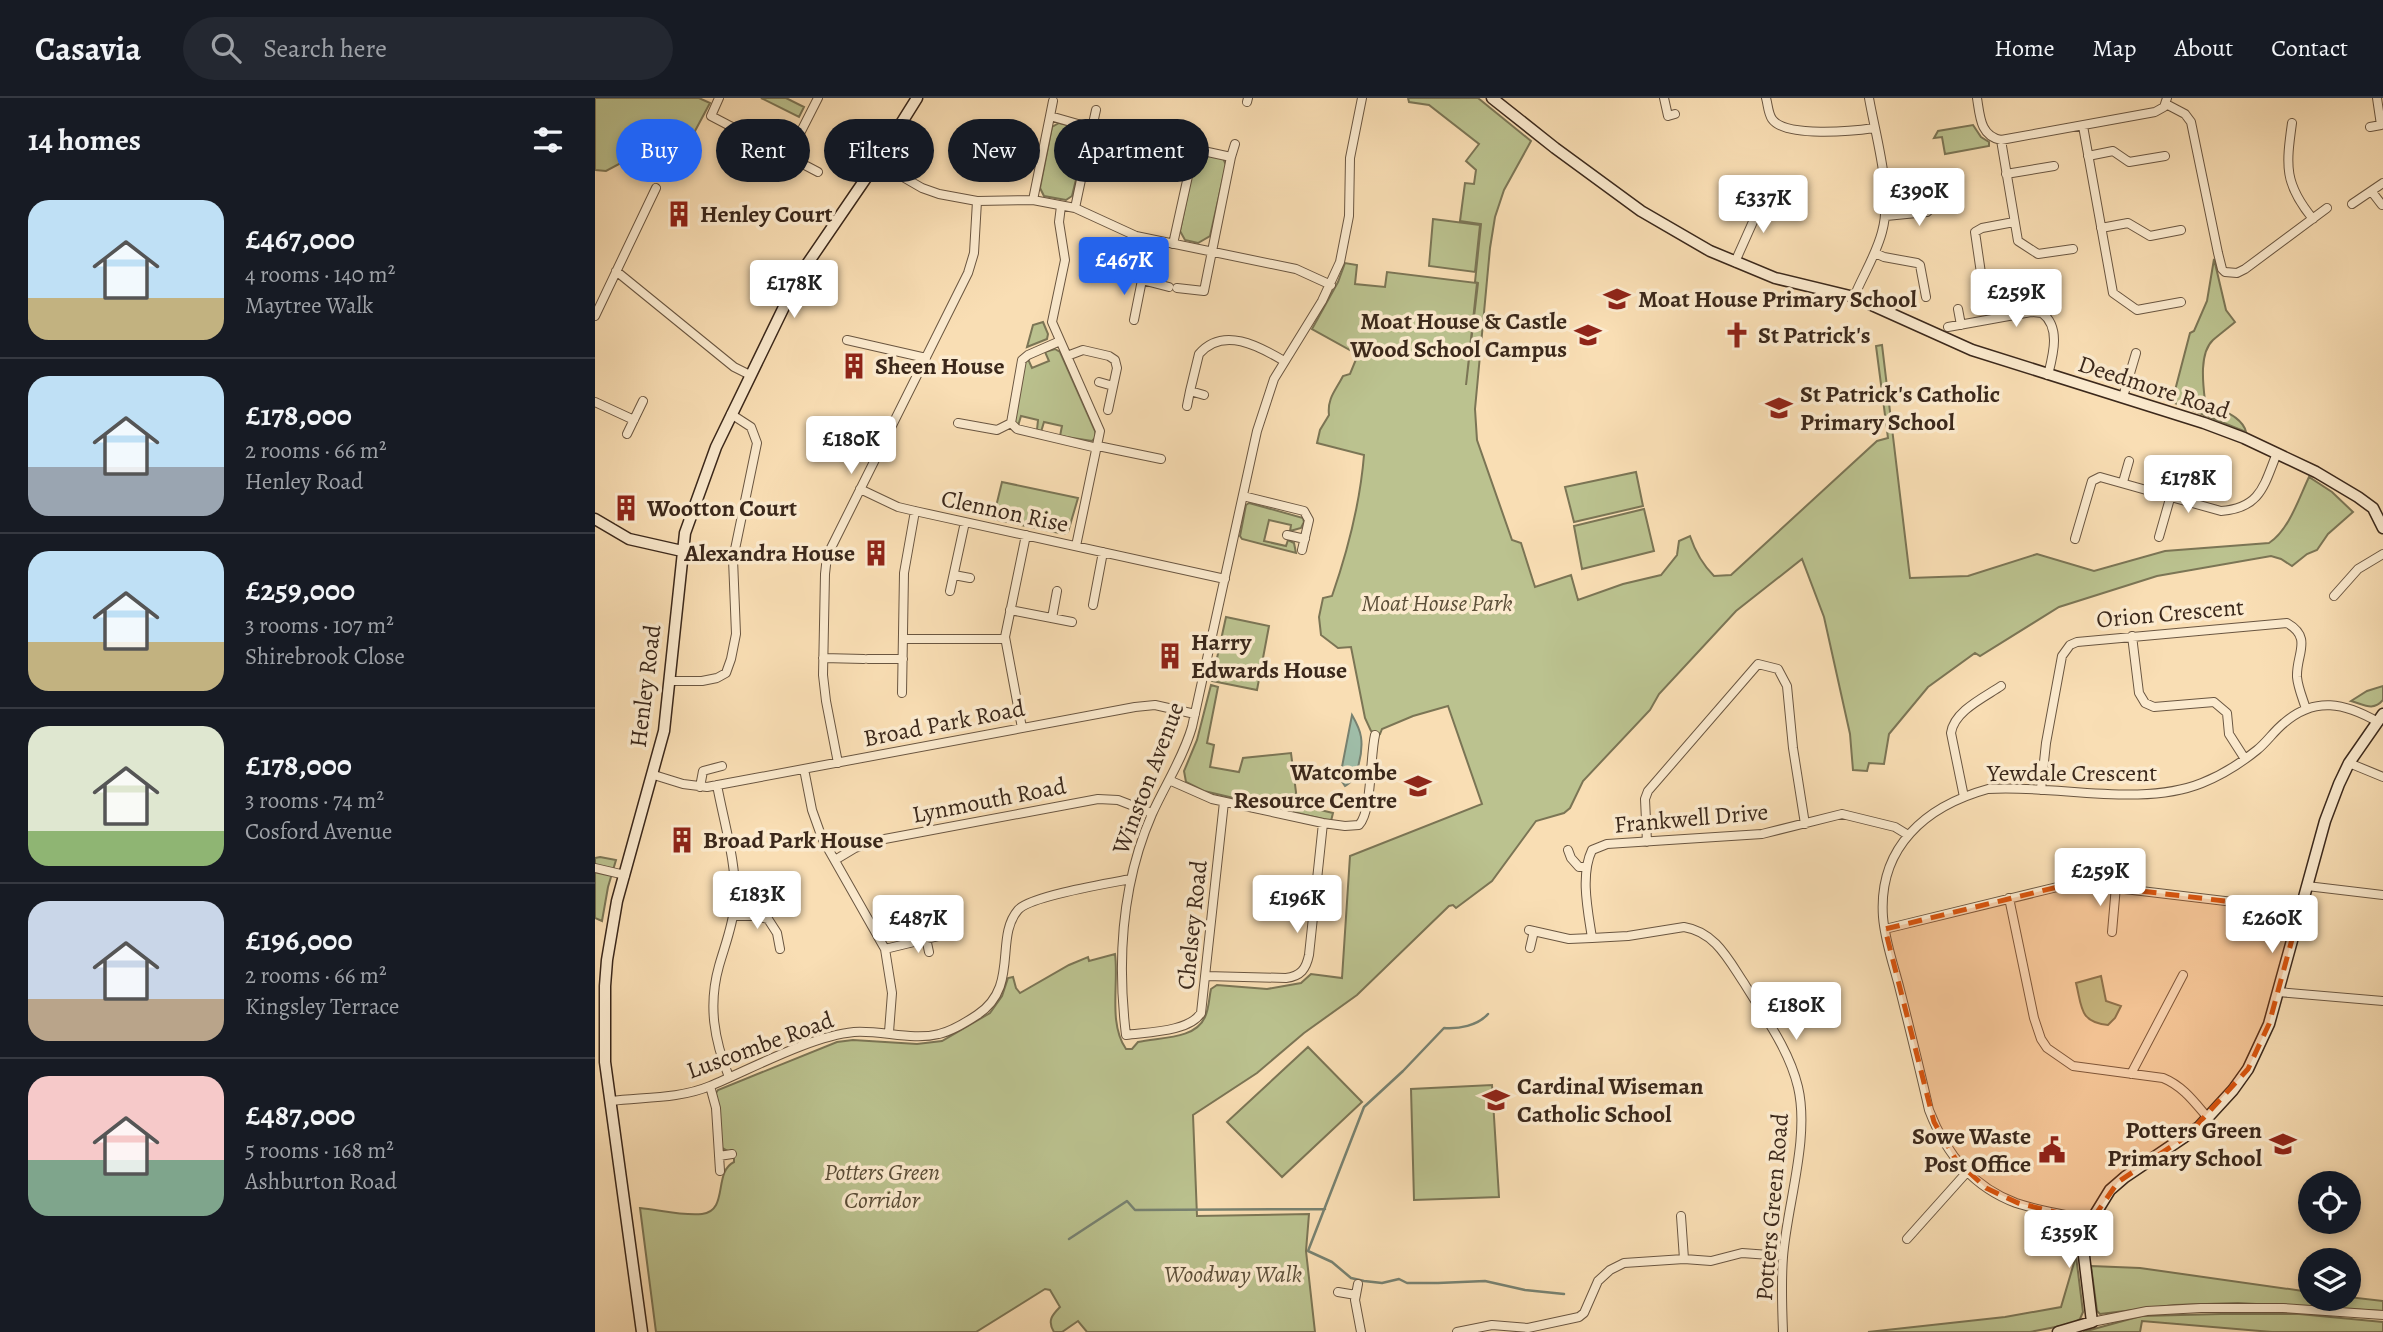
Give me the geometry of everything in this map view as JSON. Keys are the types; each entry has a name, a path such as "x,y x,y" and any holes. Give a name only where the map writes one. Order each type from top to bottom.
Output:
{"street":[{"path":"717,119 711,116 719,98"},
{"path":"807,119 818,98"},
{"name":"Henley Road","path":"904,119 917,98"},
{"name":"Winston Avenue","path":"1126,1035 1121,949 1131,879 1152,813 1187,743 1267,396 1284,361 1331,285 1347,235 1350,158 1362,98"},
{"name":"Deedmore Road","path":"1492,98 1644,214 1710,251 1775,278 1854,297 1972,350 2204,423 2316,472 2373,508"},
{"path":"1664,98 1668,116 1675,114"},
{"path":"1766,98 1770,116 1782,126 1816,132 1874,128"},
{"path":"1854,297 1875,253 1886,216 1885,191 1869,98"},
{"path":"1977,98 1983,128 1993,139 2001,141 2155,112 2166,101 2185,114 2191,122 2222,269 2231,273 2245,270 2327,208"},
{"path":"2370,127 2381,125 2377,98"},
{"path":"1033,200 1053,101"},
{"path":"1094,119 1096,110"},
{"path":"1050,116 1060,119"},
{"path":"2293,123 2288,150 2290,182 2295,195 2313,219"},
{"path":"2083,126 2115,295 2137,310 2181,302"},
{"path":"2001,141 2018,241 2041,254 2073,249"},
{"path":"1142,280 1204,292 1235,144"},
{"path":"1209,152 1231,157"},
{"path":"2088,156 2113,152 2129,162 2165,156"},
{"path":"2005,174 2054,166"},
{"path":"810,168 818,172"},
{"name":"Henley Road","path":"642,1332 607,1076 604,1016 607,960 615,914 664,732 681,551 695,499 750,375 799,276 863,182"},
{"path":"912,182 953,198 977,201 1033,200 1075,208 1126,233 1296,269 1331,285"},
{"path":"1075,208 1081,182"},
{"path":"1173,244 1187,182"},
{"path":"2352,204 2383,183"},
{"path":"595,316 656,188"},
{"path":"2372,192 2382,205"},
{"path":"1735,262 1764,197"},
{"path":"838,763 826,701 827,675 823,658 825,566 972,262 977,201"},
{"path":"1886,216 1927,212 1938,202"},
{"path":"1061,206 1059,222 1065,260 1052,322 1100,431 1076,545"},
{"path":"1982,280 1975,232 1982,228 2014,222"},
{"path":"2101,228 2128,223 2150,236 2181,230"},
{"path":"1134,320 1151,240"},
{"path":"1875,253 1917,263 1926,297"},
{"path":"616,271 734,368 750,375"},
{"path":"1958,309 1961,325"},
{"path":"1948,327 2031,312 2042,313 2050,322 2055,344 2048,375"},
{"path":"847,340 926,358"},
{"path":"1011,423 1022,360 1060,341"},
{"path":"1187,406 1199,354 1214,342 1247,342 1284,361"},
{"path":"1067,356 1083,350 1113,358 1118,368 1108,410"},
{"path":"2123,397 2136,353"},
{"path":"1099,382 1113,386"},
{"path":"1190,391 1204,395"},
{"path":"627,434 643,401"},
{"path":"595,402 634,420"},
{"path":"670,681 717,678 726,673 731,659 736,634 733,559 757,443 751,427 731,414"},
{"path":"958,423 997,430 1011,423"},
{"path":"1011,423 1017,429 1161,459"},
{"path":"2075,539 2092,481 2100,477 2221,510 2241,508 2249,504 2263,488 2277,453"},
{"path":"2123,482 2129,461"},
{"name":"Clennon Rise","path":"860,489 898,507 1225,579"},
{"path":"2158,537 2171,495"},
{"path":"1244,496 1304,511 1309,520 1302,550"},
{"path":"2383,500 2373,508 2383,528"},
{"path":"902,693 905,561 915,511"},
{"path":"595,519 629,539 681,551"},
{"path":"950,591 965,522"},
{"path":"1022,728 1005,639 1026,535"},
{"path":"1287,535 1305,539"},
{"path":"1093,606 1103,552"},
{"path":"2335,596 2358,569 2383,554"},
{"path":"954,575 970,578"},
{"path":"1052,618 1057,591"},
{"path":"1010,610 1072,622"},
{"name":"Orion Crescent","path":"2041,790 2046,743 2062,656 2070,645 2077,642 2287,623 2297,630 2302,640 2297,678 2307,709"},
{"path":"2132,636 2139,693 2145,704 2154,707 2214,702 2227,713 2229,734 2245,759"},
{"path":"904,639 1005,639"},
{"path":"823,658 903,659"},
{"path":"1647,842 1645,799 1648,791 1758,664 1778,669 1787,686 1805,824"},
{"path":"1963,797 1951,733 1952,725 1962,714 2001,686"},
{"name":"Broad Park Road","path":"654,775 700,787 1146,705 1195,714"},
{"name":"Yewdale Crescent","path":"2091,1221 2008,1200 1986,1188 1967,1172 1947,1149 1929,1110 1885,929 1883,908 1892,862 1908,835 1937,809 1963,797 2001,788 2161,793 2200,784 2245,759 2291,716 2307,709 2329,705 2344,706 2380,718"},
{"path":"2092,1322 2084,1256 2091,1221 2104,1198 2118,1182 2187,1136 2208,1118 2248,1069 2269,1024 2325,821 2349,763 2380,718"},
{"path":"1169,779 1203,796 1224,802 1322,823 1352,826 1363,821 1366,814 1370,760 1375,735"},
{"path":"2349,763 2383,777"},
{"path":"700,787 703,771 722,766"},
{"path":"804,769 818,830 885,949 892,993 889,1032"},
{"path":"717,785 734,881 733,916 713,1000 715,1034 729,1077"},
{"name":"Lynmouth Road","path":"835,860 874,841 1098,799 1118,800 1152,813"},
{"name":"Chelsey Road","path":"1126,1035 1186,1026 1198,1019 1204,1005 1224,802"},
{"name":"Frankwell Drive","path":"1587,867 1593,849 1598,846 1762,834 1842,814 1895,827 1908,835"},
{"path":"1206,976 1286,978 1303,971 1309,955 1322,823"},
{"path":"1568,850 1579,867 1587,867 1592,939"},
{"path":"595,868 625,875"},
{"name":"Luscombe Road","path":"611,1101 678,1095 710,1086 828,1037 852,1032 889,1032 922,1036 939,1034 956,1027 985,1009 1000,988 1011,924 1019,909 1100,884 1131,879"},
{"path":"1885,929 2068,883 2300,910"},
{"path":"2307,886 2383,895"},
{"path":"2112,932 2116,887"},
{"path":"2009,898 2034,1018 2041,1039 2056,1056 2073,1066 2171,1081 2186,1093 2208,1118"},
{"path":"733,916 768,919 777,933 780,949"},
{"name":"Potters Green Road","path":"1530,948 1532,931 1569,939 1592,939 1684,927 1702,933 1720,947 1769,1023 1794,1074 1801,1104 1801,1123 1783,1256 1783,1332"},
{"path":"885,949 943,934"},
{"path":"926,938 929,952"},
{"path":"2131,1074 2183,975"},
{"path":"2278,992 2383,1001"},
{"path":"595,1078 607,1076"},
{"path":"710,1086 716,1108 720,1171"},
{"path":"719,1156 732,1154"},
{"path":"1907,1239 1967,1172"},
{"path":"1681,1216 1684,1259"},
{"path":"1457,1332 1494,1325 1528,1328 1579,1317 1584,1313 1598,1281 1610,1270 1631,1262 1684,1259 1717,1261 1742,1253 1783,1256"},
{"path":"1357,1284 1356,1305 1361,1332"},
{"path":"1338,1292 1356,1295"},
{"path":"2065,1331 2092,1322 2147,1311 2201,1308 2283,1308 2383,1315"}],"highlighted area":[{"path":"2074,883 2300,910 2269,1024 2248,1069 2187,1136 2118,1182 2091,1221 2018,1203 1986,1188 1956,1160 1934,1122 1885,929"}],"green space":[{"path":"595,98 699,98 710,103 701,119 616,119 616,166 606,171 595,170"},
{"path":"761,98 786,98 804,107 799,117"},
{"path":"1408,98 1478,98 1531,141 1504,190 1495,217 1475,409 1477,440 1512,540 1521,543 1535,587 1571,575 1578,600 1623,584 1661,575 1677,555 1679,541 1690,536 1699,557 1714,576 1731,575 1877,441 1888,438 1876,346 1882,345 1910,578 1968,576 2037,554 2094,571 2165,551 2269,543 2288,522 2309,477 2332,492 2353,512 2328,534 2317,550 2292,566 2271,556 2157,576 2059,607 1980,656 1975,653 1928,687 1889,734 1884,764 1869,763 1867,771 1853,770 1850,734 1824,617 1802,559 1736,611 1659,694 1650,710 1583,781 1570,808 1564,813 1536,821 1492,881 1456,908 1449,906 1357,995 1304,1033 1257,1073 1193,1115 1197,1216 1309,1214 1306,1251 1315,1332 1087,1332 1078,1321 1062,1332 1054,1332 1051,1318 1060,1307 1050,1290 1045,1289 976,1332 656,1332 640,1208 679,1214 702,1214 715,1206 724,1174 734,1162 734,1154 722,1148 716,1093 718,1090 837,1042 853,1040 917,1044 942,1041 990,1013 1002,996 1008,978 1013,977 1020,993 1088,957 1089,961 1115,954 1117,1027 1126,1049 1132,1049 1138,1042 1176,1036 1193,1030 1205,1017 1211,989 1217,985 1267,989 1301,983 1311,974 1342,978 1350,856 1482,804 1448,706 1413,716 1382,729 1380,734 1371,731 1365,718 1351,647 1338,648 1321,635 1319,617 1323,598 1332,596 1348,544 1360,491 1364,455 1317,443 1320,430 1329,415 1333,394 1343,376 1350,374 1357,357 1355,353 1312,329 1338,282 1345,263 1357,265 1355,284 1385,287 1387,272 1477,283 1466,385 1478,283 1475,282 1481,224 1460,221 1465,183 1474,184 1476,170 1466,161 1479,144 1429,105 1409,102"},
{"path":"1973,125 1981,137 1989,142 1989,146 1945,154 1942,137 1934,138 1938,131"},
{"path":"1054,126 1054,182 1075,182 1072,196 1066,200 1044,196 1040,188"},
{"path":"1209,155 1223,158 1226,165 1210,236 1198,243 1185,240 1180,231 1190,182 1209,182"},
{"path":"1433,219 1480,225 1475,272 1429,266"},
{"path":"2214,259 2226,310 2235,322 2213,340 2206,353 2203,369 2205,401 2235,417 2246,432 2172,402 2190,333 2194,331 2207,301"},
{"path":"1043,322 1048,334 1047,339 1027,347 1033,325"},
{"path":"1055,349 1060,352 1095,431 1096,437 1092,441 1060,436 1062,426 1044,422 1041,432 1037,430 1038,420 1021,416 1018,426 1013,420 1025,362 1028,359 1032,368 1049,361 1045,352"},
{"path":"1636,472 1643,506 1574,522 1565,487"},
{"path":"1002,482 1078,498 1068,532 1064,534 993,519"},
{"path":"1249,503 1303,518 1301,528 1290,531 1291,525 1269,520 1264,541 1286,546 1288,540 1294,543 1296,553 1242,539 1240,536 1246,505"},
{"path":"1644,509 1654,551 1582,569 1574,526"},
{"path":"1226,617 1269,626 1257,690 1212,681"},
{"path":"1211,685 1218,687 1207,743 1214,745 1210,767 1239,772 1243,758 1291,753 1298,808 1308,807 1333,813 1331,821 1204,791 1186,782 1184,771 1197,740"},
{"path":"2383,686 2383,700 2375,706 2351,701 2367,691"},
{"path":"595,858 616,860 602,921 595,918"},
{"path":"2101,976 2106,1001 2121,1006 2108,1025 2092,1021 2083,1012 2076,983"},
{"path":"1308,1047 1362,1102 1282,1177 1227,1122"},
{"path":"1492,1085 1499,1197 1414,1200 1411,1089"},
{"path":"2076,1256 2083,1312 2080,1319 2071,1324 2030,1332 1868,1332 2005,1317 2061,1307"},
{"path":"2091,1266 2140,1268 2298,1290 2298,1306 2238,1303 2175,1305 2100,1314 2097,1311"},
{"path":"2361,1298 2383,1301 2383,1311 2361,1310"},
{"path":"2299,1314 2383,1322 2383,1332 2272,1332 2142,1321 2140,1332 2083,1332 2141,1316"}],"shaded area":[{"path":"1352,715 1360,731 1361,750 1356,772 1345,786 1341,780 1341,772"}],"waterway":[{"path":"1488,1014 1468,1026 1444,1028 1364,1107 1308,1251 1332,1262 1351,1278 1364,1281 1485,1281 1525,1290 1564,1294"},
{"path":"1069,1239 1127,1201 1135,1210 1325,1209"}],"place":[{"name":"Henley Court","path":"679,214"},
{"name":"Moat House Primary School","path":"1617,299"},
{"name":"Moat House & Castle Wood School Campus","path":"1588,335"},
{"name":"St Patrick's","path":"1737,335"},
{"name":"Sheen House","path":"854,366"},
{"name":"St Patrick's Catholic Primary School","path":"1779,408"},
{"name":"Wootton Court","path":"626,508"},
{"name":"Alexandra House","path":"876,553"},
{"name":"Harry Edwards House","path":"1170,656"},
{"name":"Watcombe Resource Centre","path":"1418,786"},
{"name":"Broad Park House","path":"682,840"},
{"name":"Cardinal Wiseman Catholic School","path":"1496,1100"},
{"name":"Potters Green Primary School","path":"2283,1144"},
{"name":"Sowe Waste Post Office","path":"2052,1150"}],"park label":[{"name":"Moat House Park","path":"1437,603"},
{"name":"Potters Green Corridor","path":"882,1186"},
{"name":"Woodway Walk","path":"1233,1274"}]}
